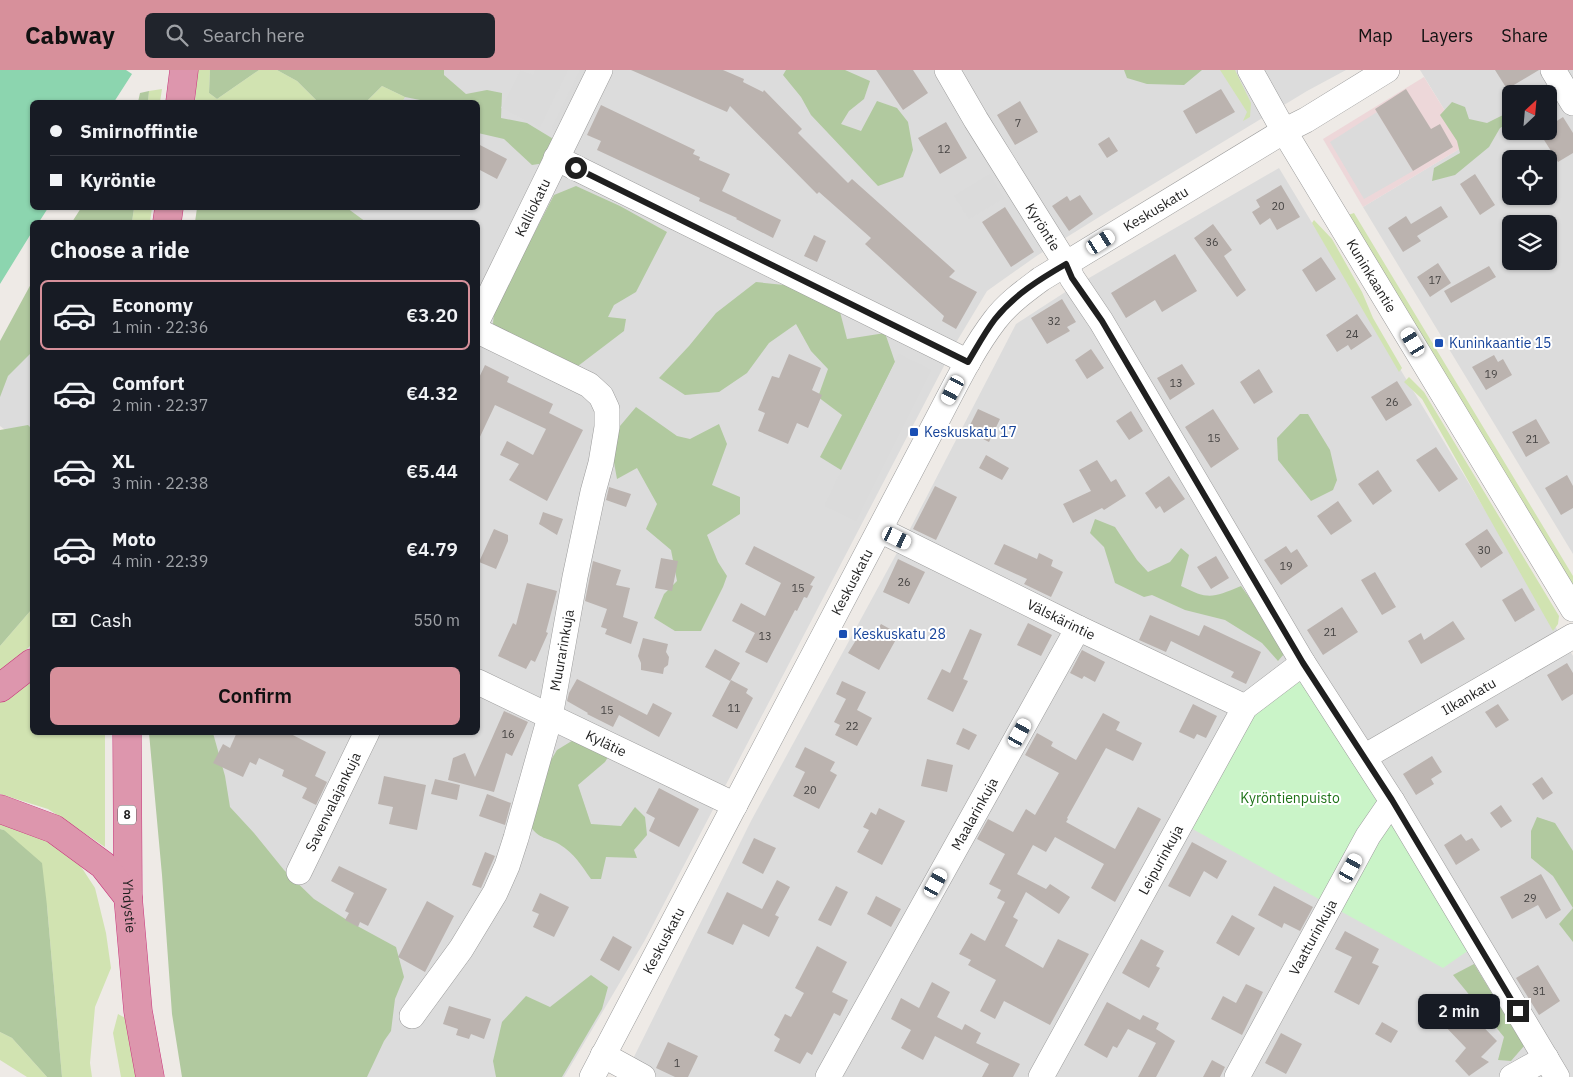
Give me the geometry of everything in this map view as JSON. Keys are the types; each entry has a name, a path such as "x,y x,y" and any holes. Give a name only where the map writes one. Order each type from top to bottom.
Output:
{"highway":[{"path":"180,100 184,70"},
{"path":"0,688 30,665"},
{"name":"Yhdystie","path":"127,735 128,897 138,1011 150,1077"},
{"path":"0,809 54,829 103,865 128,897"}],"street":[{"name":"Kalliokatu","path":"480,315 600,70"},
{"name":"Kyröntie","path":"947,70 1066,264 1072,278 1102,321 1303,663 1392,800 1552,1067"},
{"name":"Kuninkaantie","path":"1250,70 1284,131 1573,608"},
{"name":"Keskuskatu","path":"595,1071 968,362 995,319 1016,298 1041,279 1387,70"},
{"path":"1553,70 1573,103"},
{"path":"556,158 968,362"},
{"name":"Muurarinkuja","path":"412,1016 461,949 495,893 507,866 550,717 575,577 601,463 607,427 607,409 601,396 590,385 480,332"},
{"name":"Välskärintie","path":"880,530 1078,628 1245,707"},
{"name":"Maalarinkuja","path":"828,1077 1078,628"},
{"name":"Ilkankatu","path":"1364,757 1573,636"},
{"name":"Leipurinkuja","path":"1041,1077 1245,707 1303,663"},
{"name":"Kylätie","path":"480,683 735,805"},
{"name":"Savenvalajankuja","path":"299,872 367,735"},
{"name":"Vaatturinkuja","path":"1237,1077 1368,836 1392,800"},
{"path":"1512,1077 1552,1067"},
{"path":"595,1071 644,1077"}],"shaded area":[{"path":"416,70 1346,70 1307,91 1112,209 1038,255 987,291 957,341 645,940 564,1077 355,1077 200,808 202,735 480,735 480,220 343,220 349,210 480,210 480,100 402,100"},
{"path":"520,70 533,75 535,70 568,70 540,127 501,108"},
{"path":"580,70 594,70 562,135 551,129"},
{"path":"1420,70 1573,70 1573,554 1363,207 1466,145"},
{"path":"1424,77 1466,145 1363,207 1323,139"},
{"path":"1377,112 1413,171 1364,199 1330,142"},
{"path":"1279,168 1573,656 1573,1077 624,1077 751,821 911,527 1016,324 1070,289"},
{"path":"990,174 1004,198 969,219 954,196"},
{"path":"30,314 30,448 0,426 0,348"},
{"path":"899,354 932,370 856,522 824,506"}],"green space":[{"path":"0,70 126,70 132,74 115,100 30,100 30,210 47,210 40,220 30,220 30,235 0,284"},
{"path":"197,70 210,70 209,93 217,99 259,70 277,70 297,81 316,100 195,100"},
{"path":"210,70 259,70 217,99 209,93"},
{"path":"277,70 444,70 444,75 466,94 487,90 502,93 501,118 527,123 555,140 545,163 532,165 504,139 480,133 480,100 420,100 405,97 382,86 368,100 316,100 297,81"},
{"path":"786,70 845,70 870,81 864,99 849,111 841,124 861,131 877,101 897,108 908,122 913,150 903,177 878,186 811,115 801,97 783,75"},
{"path":"1124,70 1202,70 1184,85 1147,84 1127,78"},
{"path":"1220,70 1235,70 1251,103 1250,117 1243,121 1247,112"},
{"path":"382,86 405,97 403,100 368,100"},
{"path":"162,89 160,100 148,100 149,91"},
{"path":"149,91 148,100 138,100 140,93"},
{"path":"1452,102 1465,107 1469,119 1487,123 1502,116 1502,127 1489,147 1455,175 1432,181 1434,168 1460,153 1457,141 1440,115"},
{"path":"576,186 620,206 667,232 636,292 614,305 608,317 626,319 624,331 578,366 513,336 493,324 494,311 554,195"},
{"path":"80,210 134,210 132,220 73,220"},
{"path":"134,210 152,210 150,220 132,220"},
{"path":"197,210 350,210 363,220 195,220"},
{"path":"1354,213 1573,576 1573,587 1348,215"},
{"path":"1314,220 1332,239 1362,292 1373,318 1402,368 1399,372 1312,223"},
{"path":"756,282 794,286 839,308 847,339 885,333 895,362 841,470 820,457 842,415 818,397 828,369 811,351 796,324 769,343 747,373 719,392 685,395 659,378 716,313"},
{"path":"30,286 30,354 8,376 0,397 0,341"},
{"path":"1409,377 1424,392 1559,616 1558,624 1553,631 1422,399 1404,382"},
{"path":"636,407 677,436 690,439 719,424 727,444 712,485 740,497 740,514 707,535 718,562 727,576 701,631 675,631 654,618 664,594 677,581 671,550 646,529 657,504 637,468 617,479 613,457 620,426"},
{"path":"1300,414 1308,414 1330,450 1337,480 1333,490 1311,501 1278,460 1277,438"},
{"path":"28,425 30,427 30,611 0,646 0,430"},
{"path":"1095,519 1115,527 1137,560 1148,572 1170,562 1181,548 1189,555 1181,586 1198,594 1211,596 1241,586 1264,618 1284,654 1278,661 1262,643 1225,620 1185,610 1152,595 1144,597 1115,583 1104,547 1090,533"},
{"path":"30,611 30,646 0,676 0,646"},
{"path":"30,675 30,735 105,735 105,847 48,809 0,794 0,699"},
{"name":"Kyröntienpuisto","path":"1298,682 1306,683 1469,950 1443,968 1189,827 1254,709"},
{"path":"149,735 214,735 225,776 230,807 284,870 314,899 350,922 396,947 404,977 395,999 391,1031 384,1041 367,1077 182,1077 172,1014"},
{"path":"575,739 610,754 605,762 578,785 591,824 621,826 635,807 645,817 647,835 634,850 637,858 606,857 601,879 591,879 569,852 559,844 540,836 530,826 548,765 557,750"},
{"path":"0,817 56,845 78,862 95,888 106,933 111,968 95,1007 90,1063 92,1077 62,1077 47,906 4,830 0,829"},
{"path":"1537,817 1555,823 1573,851 1573,908 1553,876 1531,858 1531,831"},
{"path":"0,829 4,830 42,863 62,1077 47,1077 12,1038 0,1032"},
{"path":"1573,908 1573,942 1559,924"},
{"path":"1474,964 1524,1046 1511,1061 1498,1060 1504,1037 1453,975"},
{"path":"591,975 608,987 602,1009 562,1077 496,1077 493,1061 502,1022 526,996 550,1007"},
{"path":"118,1014 127,1019 137,1077 121,1077 113,1033"},
{"path":"0,1032 12,1038 47,1077 27,1077 0,1060"}],"building":[{"path":"631,70 723,70 744,79 743,82 763,92 764,90 802,129 798,133 848,183 852,179 955,271 949,277 977,292 956,329 942,321 944,316 865,244 871,238 819,192 817,194 730,106 727,112"},
{"path":"876,70 913,70 928,93 903,110"},
{"path":"1495,70 1539,70 1514,85 1504,85"},
{"path":"1221,89 1235,112 1196,134 1183,111"},
{"path":"1406,89 1431,129 1440,124 1453,147 1413,171 1375,109"},
{"path":"1020,101 1038,132 1015,145 997,115"},
{"path":"601,105 695,150 693,154 700,157 699,160 730,174 722,191 781,220 773,238 737,218 699,201 700,198 597,150 601,141 587,135"},
{"path":"1563,117 1573,133 1573,153 1558,162 1557,150 1550,150 1544,140 1558,140 1558,120"},
{"path":"946,122 967,158 940,174 918,138"},
{"path":"1109,137 1118,151 1107,158 1098,144"},
{"path":"480,145 507,159 497,179 480,170"},
{"path":"1475,174 1495,205 1480,215 1460,184"},
{"path":"1281,185 1300,217 1277,230 1270,218 1260,225 1252,212 1260,207 1256,200"},
{"path":"1080,195 1093,214 1069,231 1052,206 1067,196 1070,201"},
{"path":"1441,206 1448,217 1417,236 1421,241 1403,252 1388,228 1406,216 1411,224"},
{"path":"1005,207 1034,252 1011,267 982,222"},
{"path":"1213,224 1232,250 1224,256 1246,290 1237,297 1194,238"},
{"path":"814,235 826,241 817,262 804,256"},
{"path":"1175,254 1197,291 1162,312 1155,300 1126,318 1111,293"},
{"path":"1321,257 1336,279 1316,292 1302,270"},
{"path":"1438,263 1451,283 1430,297 1417,277"},
{"path":"1489,266 1496,277 1451,303 1444,291"},
{"path":"1062,299 1076,322 1067,327 1070,331 1047,344 1031,318"},
{"path":"1357,314 1372,336 1351,350 1348,345 1337,352 1326,335"},
{"path":"1091,349 1104,368 1087,379 1075,360"},
{"path":"789,354 821,368 812,390 822,395 808,428 797,423 788,444 758,431 765,413 758,410 772,376 779,378"},
{"path":"1494,355 1498,362 1503,359 1512,375 1486,390 1472,367"},
{"path":"1182,364 1195,384 1170,400 1157,378"},
{"path":"485,365 509,377 507,382 553,404 549,413 583,430 547,501 509,480 519,464 500,455 507,441 533,455 546,429 495,405 480,437 480,376"},
{"path":"1259,369 1273,392 1254,404 1240,382"},
{"path":"1397,381 1412,405 1386,421 1371,397"},
{"path":"978,409 1000,419 989,442 967,431"},
{"path":"1213,409 1239,449 1211,468 1185,427"},
{"path":"1131,411 1143,431 1129,440 1116,421"},
{"path":"1536,419 1550,443 1526,457 1512,432"},
{"path":"1436,447 1458,479 1439,492 1416,460"},
{"path":"986,455 1009,468 1002,480 979,468"},
{"path":"1097,460 1111,482 1116,479 1126,496 1104,510 1102,508 1073,523 1063,504 1091,491 1079,470"},
{"path":"1378,470 1392,491 1373,505 1358,484"},
{"path":"1567,475 1573,486 1573,508 1561,515 1545,488"},
{"path":"1169,476 1185,499 1164,513 1160,506 1156,509 1145,493"},
{"path":"935,486 957,497 936,540 913,529"},
{"path":"609,487 631,494 626,507 606,500"},
{"path":"1338,501 1352,521 1331,535 1317,516"},
{"path":"543,512 563,519 557,535 539,524"},
{"path":"494,529 508,535 508,541 496,569 480,562"},
{"path":"1487,529 1503,553 1481,568 1465,544"},
{"path":"1004,544 1037,559 1039,553 1053,560 1051,566 1063,572 1051,597 1024,584 1027,579 994,564"},
{"path":"754,546 815,577 810,585 813,586 807,598 804,597 797,611 795,610 767,663 745,652 755,633 732,621 741,603 765,616 781,583 745,564"},
{"path":"1286,546 1291,553 1297,549 1308,566 1281,585 1264,560"},
{"path":"1216,556 1229,578 1211,589 1197,567"},
{"path":"661,558 678,561 672,591 655,588"},
{"path":"898,559 925,572 909,604 883,592"},
{"path":"593,561 621,570 616,585 630,588 623,617 638,622 631,644 605,634 607,629 601,627 607,609 585,601"},
{"path":"1375,572 1396,607 1382,615 1361,580"},
{"path":"527,583 557,591 546,632 548,633 535,662 531,660 526,669 498,656 513,623 516,625"},
{"path":"1522,588 1535,610 1515,622 1502,600"},
{"path":"1342,607 1358,632 1323,655 1307,630"},
{"path":"1150,615 1199,636 1204,625 1261,652 1246,684 1231,677 1234,672 1171,641 1166,652 1139,640"},
{"path":"1453,621 1465,639 1421,664 1408,641 1421,633 1424,640"},
{"path":"1028,623 1052,635 1041,656 1017,645"},
{"path":"881,624 899,634 879,670 848,653 861,632 872,638"},
{"path":"970,629 982,634 963,679 968,681 953,712 927,699 942,669 950,673"},
{"path":"643,638 668,644 666,652 669,657 668,665 664,668 663,674 641,670 638,656"},
{"path":"715,649 740,663 730,681 705,667"},
{"path":"1082,650 1105,662 1095,682 1084,676 1082,679 1070,673"},
{"path":"1567,663 1573,673 1573,694 1562,701 1547,675"},
{"path":"577,679 647,715 653,703 672,713 659,737 619,715 613,727 567,701"},
{"path":"731,680 748,689 746,693 753,698 737,729 712,716"},
{"path":"842,681 866,692 857,710 872,718 857,746 835,735 840,725 834,722 846,699 836,694"},
{"path":"1193,704 1217,716 1206,738 1197,734 1194,739 1179,732"},
{"path":"1498,704 1509,720 1496,728 1485,712"},
{"path":"504,711 528,722 512,756 506,753 494,792 448,780 453,758 465,753 475,777"},
{"path":"1103,713 1120,722 1116,730 1142,743 1133,761 1106,748 1066,822 1115,849 1138,807 1161,819 1115,902 1091,888 1104,864 1055,837 1046,852 1033,845 1017,874 1046,889 1050,884 1070,897 1059,914 1026,892 1013,917 1018,920 1005,946 1043,968 1058,939 1089,954 1050,1025 1004,1001 995,1019 980,1011 996,980 968,965 971,960 959,954 971,933 985,941 1005,902 997,898 1001,890 989,884 1005,854 977,839 988,819 1013,832 1026,809 1035,815 1059,773 1025,755 1037,733 1053,742 1051,746 1076,760"},
{"path":"963,728 977,735 969,750 956,744"},
{"path":"236,735 293,735 326,752 315,776 327,782 316,805 302,798 307,788 282,776 284,770 259,758 256,765 250,762 243,777 213,763 223,744 230,748"},
{"path":"805,747 835,762 830,771 837,775 819,809 793,796 805,772 795,767"},
{"path":"1432,756 1442,772 1431,779 1434,784 1416,795 1403,774"},
{"path":"927,759 953,765 947,792 921,786"},
{"path":"384,776 426,785 417,830 389,824 393,807 378,804"},
{"path":"1542,777 1553,793 1543,800 1532,784"},
{"path":"435,779 460,785 457,800 431,794"},
{"path":"659,788 699,809 679,847 649,831 655,818 646,813"},
{"path":"487,794 511,803 505,825 479,816"},
{"path":"1501,805 1512,821 1501,828 1490,813"},
{"path":"879,808 905,821 882,865 857,852 869,830 863,827 871,812 876,815"},
{"path":"1461,834 1466,841 1472,838 1480,850 1456,865 1444,845"},
{"path":"754,838 776,848 763,874 742,863"},
{"path":"1192,842 1227,861 1217,879 1204,871 1190,897 1168,886"},
{"path":"485,852 495,856 481,888 472,885"},
{"path":"339,866 387,889 368,926 360,922 358,927 345,920 349,913 345,911 354,893 331,881"},
{"path":"1541,874 1561,910 1546,919 1538,905 1512,919 1500,897"},
{"path":"777,880 790,887 775,915 779,917 769,937 743,924 733,945 707,933 727,892 762,909"},
{"path":"836,886 848,892 831,926 818,920"},
{"path":"1274,886 1313,907 1300,931 1284,923 1282,928 1258,915"},
{"path":"540,893 569,907 554,937 533,927 539,914 532,911"},
{"path":"876,896 901,909 891,927 867,914"},
{"path":"427,901 454,916 425,972 398,957"},
{"path":"1232,915 1255,928 1239,956 1216,943"},
{"path":"1345,931 1379,949 1372,963 1379,966 1359,1005 1334,992 1352,957 1335,949"},
{"path":"613,936 632,947 619,971 600,960"},
{"path":"1141,939 1164,951 1156,966 1160,968 1149,988 1122,973"},
{"path":"817,946 847,962 832,992 848,1000 840,1016 834,1013 812,1055 807,1052 800,1064 774,1051 780,1039 774,1035 785,1014 791,1017 804,993 795,988"},
{"path":"1538,965 1560,1001 1539,1015 1516,978"},
{"path":"932,982 950,992 937,1017 962,1030 965,1024 981,1033 976,1043 1020,1064 1013,1077 982,1077 989,1064 935,1036 923,1060 901,1048 911,1030 891,1019 901,998 919,1008"},
{"path":"1246,984 1263,992 1242,1035 1211,1019 1223,996 1236,1003"},
{"path":"1107,1002 1140,1020 1143,1015 1159,1023 1156,1029 1175,1041 1156,1077 1138,1077 1156,1043 1128,1029 1117,1048 1113,1046 1107,1058 1084,1045"},
{"path":"1460,1003 1497,1041 1481,1057 1489,1062 1469,1076 1455,1061 1466,1048 1441,1022"},
{"path":"449,1006 491,1019 484,1039 471,1034 469,1039 456,1035 458,1029 443,1024"},
{"path":"1382,1022 1398,1031 1391,1043 1375,1034"},
{"path":"1281,1033 1302,1044 1286,1074 1265,1063"},
{"path":"668,1042 698,1056 688,1077 675,1077 656,1068"},
{"path":"1212,1060 1225,1067 1220,1077 1203,1077"}],"place":[{"name":"Kuninkaantie 15","path":"1439,343"},
{"name":"Keskuskatu 17","path":"914,432"},
{"name":"Keskuskatu 28","path":"843,634"}],"route":[{"path":"576,168 968,362 995,319 1016,298 1041,279 1066,264 1072,278 1102,321 1303,663 1392,800 1518,1011"}]}
